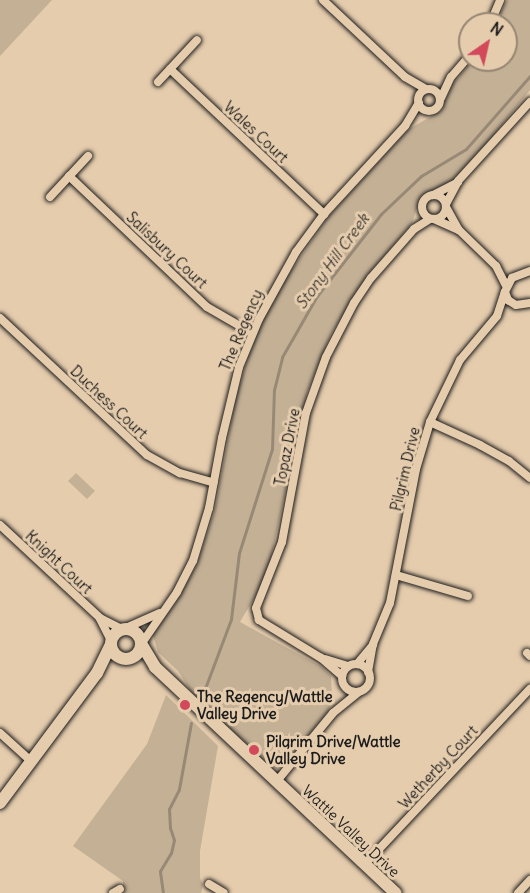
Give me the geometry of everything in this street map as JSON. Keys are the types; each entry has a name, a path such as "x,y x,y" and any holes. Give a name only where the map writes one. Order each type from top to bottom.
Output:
{"street":[{"path":"323,0 405,77 437,91 441,98"},
{"path":"158,82 197,40"},
{"name":"Wales Court","path":"170,69 324,214"},
{"path":"405,77 423,109 430,111 437,108 451,77 458,69"},
{"path":"418,100 428,89 451,77"},
{"name":"The Regency","path":"142,644 177,592 193,561 203,533 230,400 252,333 291,261 324,214 405,126 418,100"},
{"path":"432,219 444,214 458,181 530,102"},
{"name":"The Regency","path":"405,126 430,111"},
{"path":"50,197 88,156"},
{"name":"Salisbury Court","path":"69,176 207,307 252,333"},
{"path":"458,181 426,198 422,208 432,219 459,230"},
{"path":"433,195 441,197 459,230 496,266 530,279"},
{"name":"Topaz Drive","path":"414,230 422,208"},
{"name":"Topaz Drive","path":"343,681 321,658 263,623 256,616 256,608 282,542 306,413 320,371 354,303 371,278 414,230 432,219"},
{"path":"496,266 512,303 526,306"},
{"path":"505,289 518,275 530,271"},
{"name":"Pilgrim Drive","path":"368,672 373,644 390,603 417,469 430,423 460,360 497,316 505,289"},
{"name":"Pilgrim Drive","path":"497,316 526,306"},
{"name":"Duchess Court","path":"0,318 147,455 180,473 214,483"},
{"path":"430,423 480,445 509,461 530,478"},
{"name":"Knight Court","path":"0,525 100,618 124,628"},
{"path":"396,575 468,596"},
{"path":"0,803 97,673 114,633 161,613"},
{"name":"Knight Court","path":"100,618 111,643"},
{"path":"97,673 138,654 142,644 135,631 124,628"},
{"path":"111,643 117,656 127,659"},
{"name":"Wattle Valley Drive","path":"142,644 155,667 396,893"},
{"name":"Pilgrim Drive","path":"352,665 373,644"},
{"name":"Topaz Drive","path":"321,658 352,665"},
{"name":"Wattle Valley Drive","path":"127,659 155,667"},
{"path":"277,781 333,713 369,684 368,672 352,665 343,681 333,713"},
{"path":"343,681 350,691 359,692"},
{"name":"Wetherby Court","path":"365,864 530,689"},
{"path":"0,733 30,761"},
{"path":"518,893 530,880"},
{"path":"209,884 224,893"}],"shaded area":[{"path":"0,0 52,0 0,56"},
{"path":"507,0 530,0 530,90 475,158 450,183 420,198 412,223 365,279 331,334 307,392 270,562 260,588 240,622 322,667 331,676 332,697 329,710 285,765 277,769 265,767 197,701 178,671 158,652 152,632 175,604 197,565 215,510 235,402 247,360 263,319 280,287 329,216 409,129 441,111 452,85 463,72 518,72 518,12 502,12"},
{"path":"76,473 95,491 87,499 68,481"},
{"path":"166,695 218,746 200,851 200,878 203,885 201,893 123,893 123,881 73,846 147,744"}],"waterway":[{"name":"Stony Hill Creek","path":"204,691 231,619 239,553 272,449 274,390 282,357 317,296 381,214 421,176 466,149 530,76"},
{"name":"Stony Hill Creek","path":"163,893 160,871 171,853 174,840 170,828 169,809 179,789 191,723"}],"place":[{"name":"The Regency/Wattle Valley Drive","path":"185,705"},
{"name":"Pilgrim Drive/Wattle Valley Drive","path":"254,750"}]}
